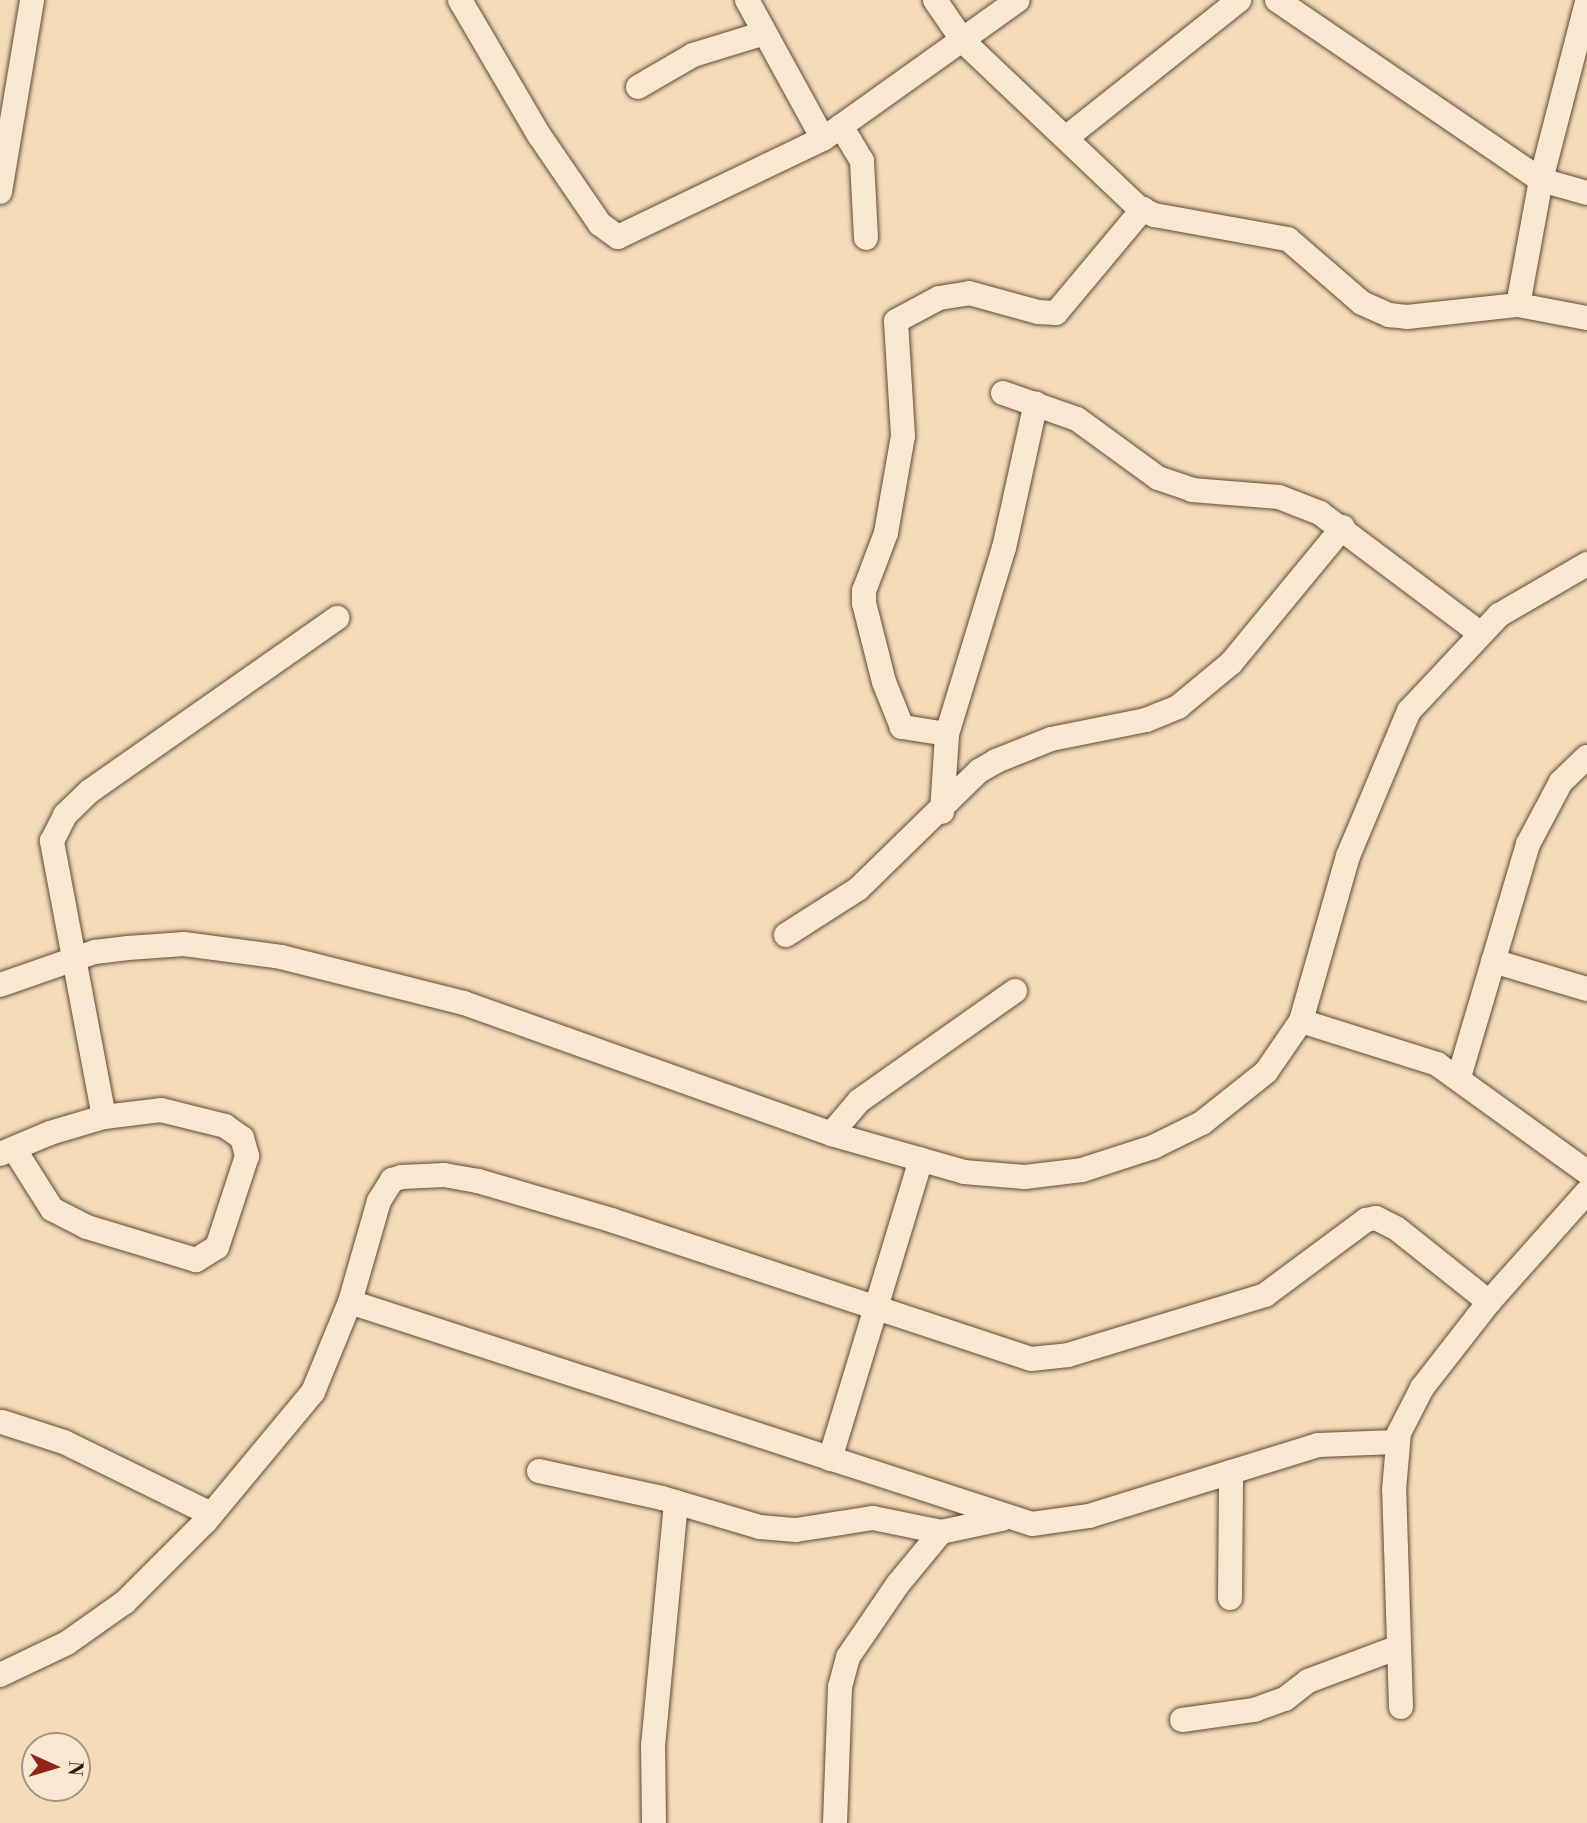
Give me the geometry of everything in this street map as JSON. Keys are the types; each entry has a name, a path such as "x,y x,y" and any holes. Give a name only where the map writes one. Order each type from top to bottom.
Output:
{"street":[{"path":"0,192 32,0"},
{"path":"460,0 540,135 613,235 639,230 832,133 1018,0"},
{"path":"747,0 765,33 832,133 862,161 866,238"},
{"path":"935,0 963,41 1143,209 1288,239 1376,312 1406,317 1518,304 1587,318"},
{"path":"1067,137 1239,0"},
{"path":"1277,0 1541,180 1587,193"},
{"path":"1518,304 1541,180 1587,2"},
{"path":"638,87 694,55 765,33"},
{"path":"947,734 902,727 884,682 864,603 864,591 886,533 903,436 896,321 939,298 969,293 1038,312 1056,313 1143,209"},
{"path":"1003,393 1084,423 1158,478 1192,490 1279,497 1343,527 1479,633"},
{"path":"942,812 947,734 1004,548 1036,403"},
{"path":"786,935 858,890 942,812 979,771 996,761 1051,739 1146,720 1178,707 1231,663 1343,527"},
{"path":"0,985 95,952 184,944 294,960 464,1003 831,1134 964,1172 1025,1177 1082,1170 1153,1147 1233,1102 1266,1072 1301,1021 1348,856 1409,710 1479,633 1499,615 1587,564"},
{"path":"104,1117 77,958 51,852 65,815 90,791 337,618"},
{"path":"1459,1077 1528,844 1561,782 1587,757"},
{"path":"1493,961 1587,989"},
{"path":"831,1134 859,1101 1015,991"},
{"path":"1301,1021 1415,1054 1459,1077 1587,1172"},
{"path":"177,1111 225,1126 242,1138 245,1168 212,1253 196,1260 70,1219 52,1209 7,1152 104,1117 177,1111"},
{"path":"830,1460 920,1160"},
{"path":"0,1675 67,1643 101,1621 211,1514 313,1392 350,1302 385,1188 392,1180 428,1174 463,1177 611,1220 1011,1356 1068,1355 1265,1295 1366,1220 1376,1218 1402,1232 1489,1302"},
{"path":"1401,1707 1396,1442 1422,1388 1489,1302 1587,1192"},
{"path":"350,1302 1032,1524 1065,1521 1318,1445 1396,1442"},
{"path":"2,1422 64,1442 211,1514"},
{"path":"539,1471 676,1502 760,1527 796,1530 873,1517 941,1532 1006,1517"},
{"path":"1230,1598 1231,1472"},
{"path":"654,1823 653,1746 676,1502"},
{"path":"835,1823 840,1687 848,1657 898,1584 941,1532"},
{"path":"1182,1720 1254,1710 1284,1699 1308,1681 1399,1647"}]}
